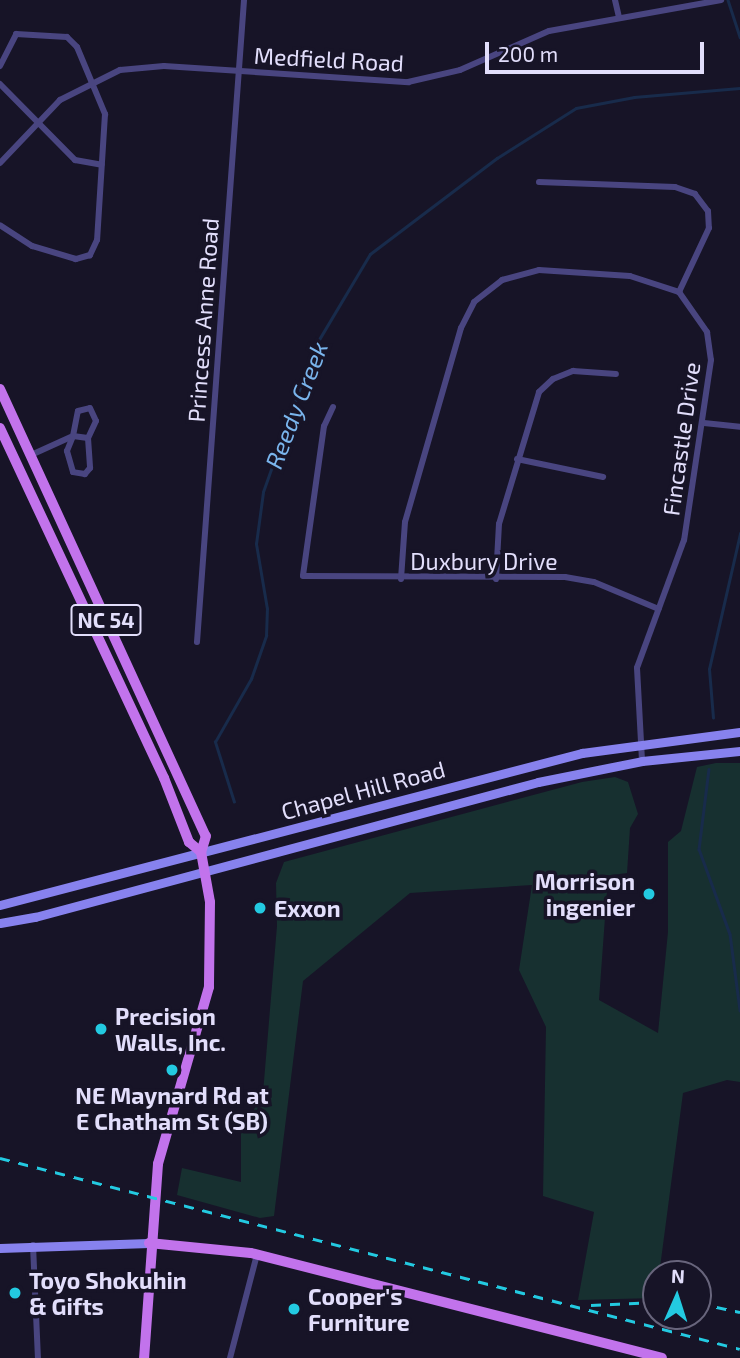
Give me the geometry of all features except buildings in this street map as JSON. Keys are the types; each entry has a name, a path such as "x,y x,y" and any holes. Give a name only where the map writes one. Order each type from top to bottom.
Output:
{"main road":[{"name":"NC 54","path":"0,388 191,798 206,836 201,852 204,872"},
{"name":"NC 54","path":"0,428 164,778 189,842 201,852"},
{"name":"Chapel Hill Road","path":"0,905 542,762 641,742 740,732"},
{"name":"Chapel Hill Road","path":"0,923 204,872 538,782 642,761 740,751"},
{"path":"144,1358 149,1244 158,1164 209,987 210,902 204,872"},
{"path":"0,1248 33,1244 149,1244 257,1254 662,1358"}],"street":[{"name":"Princess Anne Road","path":"198,642 244,0"},
{"path":"615,0 619,18"},
{"name":"Medfield Road","path":"0,163 35,123 67,94 92,80 140,67 419,80 460,70 539,34 721,0"},
{"path":"0,66 16,34 67,37 77,47 105,114 97,240 87,257 76,259 32,246 0,225"},
{"path":"0,83 35,123 80,163 102,165"},
{"path":"401,579 405,522 461,328 474,302 502,280 539,270 630,276 679,292 709,228 708,211 695,194 675,187 539,182"},
{"name":"Fincastle Drive","path":"642,761 637,668 684,540 704,423 710,346 699,315 679,292"},
{"path":"496,579 497,537 534,402 545,385 573,371 616,374"},
{"path":"85,407 96,415 88,438 90,468 80,475 73,472 69,460 74,436 76,415 85,407"},
{"name":"Duxbury Drive","path":"333,407 324,426 303,576 401,579 578,578 659,609"},
{"path":"704,423 740,427"},
{"path":"31,455 74,436 88,438"},
{"path":"517,459 603,477"},
{"path":"33,1244 38,1358"},
{"path":"230,1358 257,1254"}],"green space":[{"path":"716,763 740,763 740,1082 727,1080 683,1093 661,1260 642,1260 642,1298 578,1300 594,1212 543,1196 546,1027 519,970 532,885 410,893 303,981 274,1216 260,1218 177,1195 182,1168 241,1182 241,1133 263,1093 277,926 276,883 284,862 582,782 615,777 628,782 638,814 630,828 627,873 612,875 607,890 599,1000 658,1033 668,932 668,842 681,831 697,767"}],"waterway":[{"path":"728,0 740,37"},
{"name":"Reedy Creek","path":"234,802 215,742 251,679 266,636 267,609 256,544 263,492 314,348 370,254 497,158 576,108 634,97 740,88"},
{"path":"713,718 709,669 740,534"},
{"path":"709,769 699,849 730,934 740,1010"}],"railway":[{"path":"0,1158 740,1349"},
{"path":"591,1305 642,1303"},
{"path":"712,1306 740,1312"}],"place":[{"name":"Morrison ingenier","path":"649,894"},
{"name":"Exxon","path":"260,908"},
{"name":"Precision Walls, Inc.","path":"101,1029"},
{"name":"NE Maynard Rd at E Chatham St (SB)","path":"172,1070"},
{"name":"Toyo Shokuhin & Gifts","path":"15,1293"},
{"name":"Cooper's Furniture","path":"294,1309"}]}
